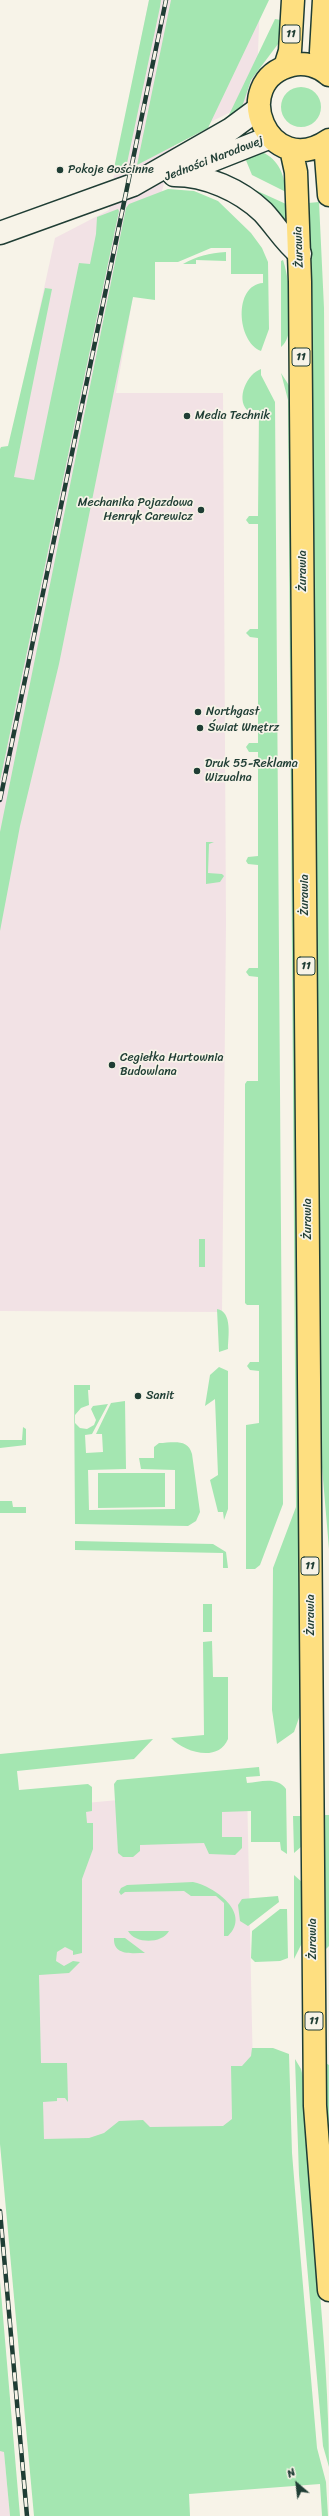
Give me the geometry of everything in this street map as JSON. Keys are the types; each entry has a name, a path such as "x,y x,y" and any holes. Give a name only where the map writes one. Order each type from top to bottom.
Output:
{"main road":[{"name":"11","path":"285,68 290,51 293,0"},
{"path":"324,0 321,52 326,73"},
{"path":"326,73 305,65 285,68 272,76 265,84 261,93 258,109 263,126 271,137 291,149 311,149 327,141 329,195"},
{"name":"Żurawia","path":"291,149 296,172 300,254 314,2062 319,2173 329,2290"}],"street":[{"name":"Jedności Narodowej","path":"133,184 231,129 258,109"},
{"name":"Jedności Narodowej","path":"0,233 133,184 174,175 271,137"},
{"path":"174,175 193,176 216,183 248,200 262,212 289,246 300,254"}],"shaded area":[{"path":"149,0 260,0 257,78 259,98 176,139 161,195 145,228 116,393 223,393 226,924 222,1312 0,1311 0,490 55,238 109,210 115,168"},
{"path":"247,1788 254,2120 52,2504 0,1811"},
{"path":"0,2451 4,2451 10,2516 0,2516"}],"green space":[{"path":"149,0 161,0 160,7 126,168 113,173"},
{"path":"171,0 269,0 208,128 137,165"},
{"path":"275,19 281,20 278,44 251,80 241,110 227,119"},
{"path":"301,87 309,89 315,93 319,99 321,107 319,115 315,121 309,125 301,127 293,125 287,121 283,115 281,107 283,99 287,93 293,89"},
{"path":"262,152 273,159 280,168 284,179 286,192 252,175 243,153"},
{"path":"168,189 194,191 218,201 251,233 262,248 268,262 269,329 261,351 253,346 247,337 243,326 242,314 243,303 247,293 253,286 263,283 263,274 231,274 231,248 211,248 178,262 155,262 155,300 133,297 59,664 20,826 0,931 0,832 126,208 129,204"},
{"path":"253,189 286,204 288,228 251,193"},
{"path":"319,202 324,308 329,986 329,1549 320,1444 312,329 308,203"},
{"path":"118,209 119,211 0,781 0,449 1,447 8,446 45,288 52,289 14,477 34,480 79,263 90,264 96,234 97,217"},
{"path":"226,252 226,261 196,260 196,264 183,264 203,255"},
{"path":"283,260 288,279 291,319 286,341 281,347 281,261"},
{"path":"261,369 261,375 275,402 283,1504 260,1565 255,1569 246,1569 246,1425 259,1423 259,1371 250,1370 247,1366 250,1362 259,1362 259,1305 247,1305 245,1303 245,1084 247,1081 258,1081 258,977 249,976 246,972 249,968 258,968 258,865 248,864 246,861 248,857 258,856 258,752 249,752 246,747 249,743 258,743 258,638 250,637 246,633 250,629 258,629 258,524 249,524 246,520 249,516 258,516 259,410 247,410 244,405 243,393 251,376"},
{"path":"281,373 290,387 300,1715 294,1732 277,1744 272,1710 273,1568 296,1507 288,400"},
{"path":"206,842 214,842 209,844 208,873 222,874 224,876 220,882 206,884"},
{"path":"199,1239 205,1239 205,1267 199,1267"},
{"path":"217,1309 222,1311 228,1320 229,1332 228,1349 219,1352"},
{"path":"219,1367 228,1371 228,1509 224,1520 223,1512 218,1512 210,1480 218,1475 215,1399 205,1406 210,1375"},
{"path":"74,1385 90,1385 90,1390 88,1390 89,1405 81,1408 75,1415 75,1423 80,1428 87,1429 94,1425 96,1420 91,1409 93,1406 108,1404 92,1434 85,1435 86,1453 103,1452 102,1434 96,1434 111,1403 125,1401 126,1469 88,1470 89,1510 175,1509 175,1470 141,1469 139,1458 154,1458 154,1447 159,1443 179,1442 187,1446 192,1454 200,1512 196,1521 188,1526 75,1524"},
{"path":"23,1427 26,1429 26,1445 0,1448 0,1440 22,1440"},
{"path":"98,1473 165,1473 165,1507 98,1508"},
{"path":"0,1501 12,1501 13,1507 26,1507 26,1513 0,1513"},
{"path":"75,1541 213,1544 226,1552 228,1568 223,1568 223,1553 75,1550"},
{"path":"203,1604 212,1604 212,1632 203,1632"},
{"path":"212,1641 213,1677 228,1677 228,1739 217,1751 201,1753 184,1747 171,1738 204,1735 203,1642"},
{"path":"153,1739 134,1759 17,1771 19,1790 88,1784 92,1787 92,1811 86,1812 87,1823 93,1823 93,1849 82,1879 82,1953 73,1955 73,1951 65,1947 57,1952 56,1961 64,1966 73,1961 80,1962 69,1973 39,1975 41,2063 67,2063 68,2102 65,2098 57,2098 57,2101 43,2102 44,2139 89,2138 104,2133 119,2121 143,2120 150,2127 223,2126 232,2119 231,2066 242,2066 251,2056 252,2048 273,2048 289,2054 292,2153 300,2251 317,2448 326,2482 328,2516 322,2516 320,2484 189,2494 190,2516 34,2516 0,2144 0,1754"},
{"path":"259,1767 260,1776 246,1777 247,1783 273,1781 278,1782 286,1789 287,1854 281,1850 280,1842 251,1842 251,1811 222,1812 222,1837 242,1837 242,1848 235,1855 209,1854 204,1843 140,1845 140,1851 133,1857 123,1857 118,1853 114,1784 117,1780"},
{"path":"322,1815 329,1815 329,1946 323,1952"},
{"path":"293,1816 302,1816 302,1846 294,1853"},
{"path":"294,1875 303,1883 303,1941 294,1959"},
{"path":"193,1882 211,1889 220,1895 233,1910 236,1918 234,1927 228,1936 224,1936 224,1903 216,1896 191,1896 184,1891 125,1892 121,1895 119,1892 121,1888 127,1885"},
{"path":"278,1896 279,1902 248,1926 240,1921 238,1905 242,1899"},
{"path":"280,1909 287,1909 288,1958 280,1961 255,1962 251,1958 252,1931"},
{"path":"128,1931 169,1931 161,1938 148,1941 136,1938"},
{"path":"114,1938 125,1938 145,1953 129,1953 120,1951 115,1944"},
{"path":"295,2059 301,2069 304,2081 310,2178 326,2370 329,2467 323,2446 299,2175"},
{"path":"324,2062 329,2065 329,2175"},
{"path":"0,2281 20,2516 10,2516 4,2452 0,2451"}],"railway":[{"path":"0,800 166,0"},
{"path":"0,2211 27,2516"}],"place":[{"name":"Pokoje Gościnne","path":"60,170"},
{"name":"Media Technik","path":"187,416"},
{"name":"Mechanika Pojazdowa Henryk Carewicz","path":"201,510"},
{"name":"Northgast","path":"198,712"},
{"name":"Świat Wnętrz","path":"200,728"},
{"name":"Druk 55-Reklama Wizualna","path":"197,771"},
{"name":"Cegiełka Hurtownia Budowlana","path":"112,1065"},
{"name":"Sanit","path":"138,1396"}]}
